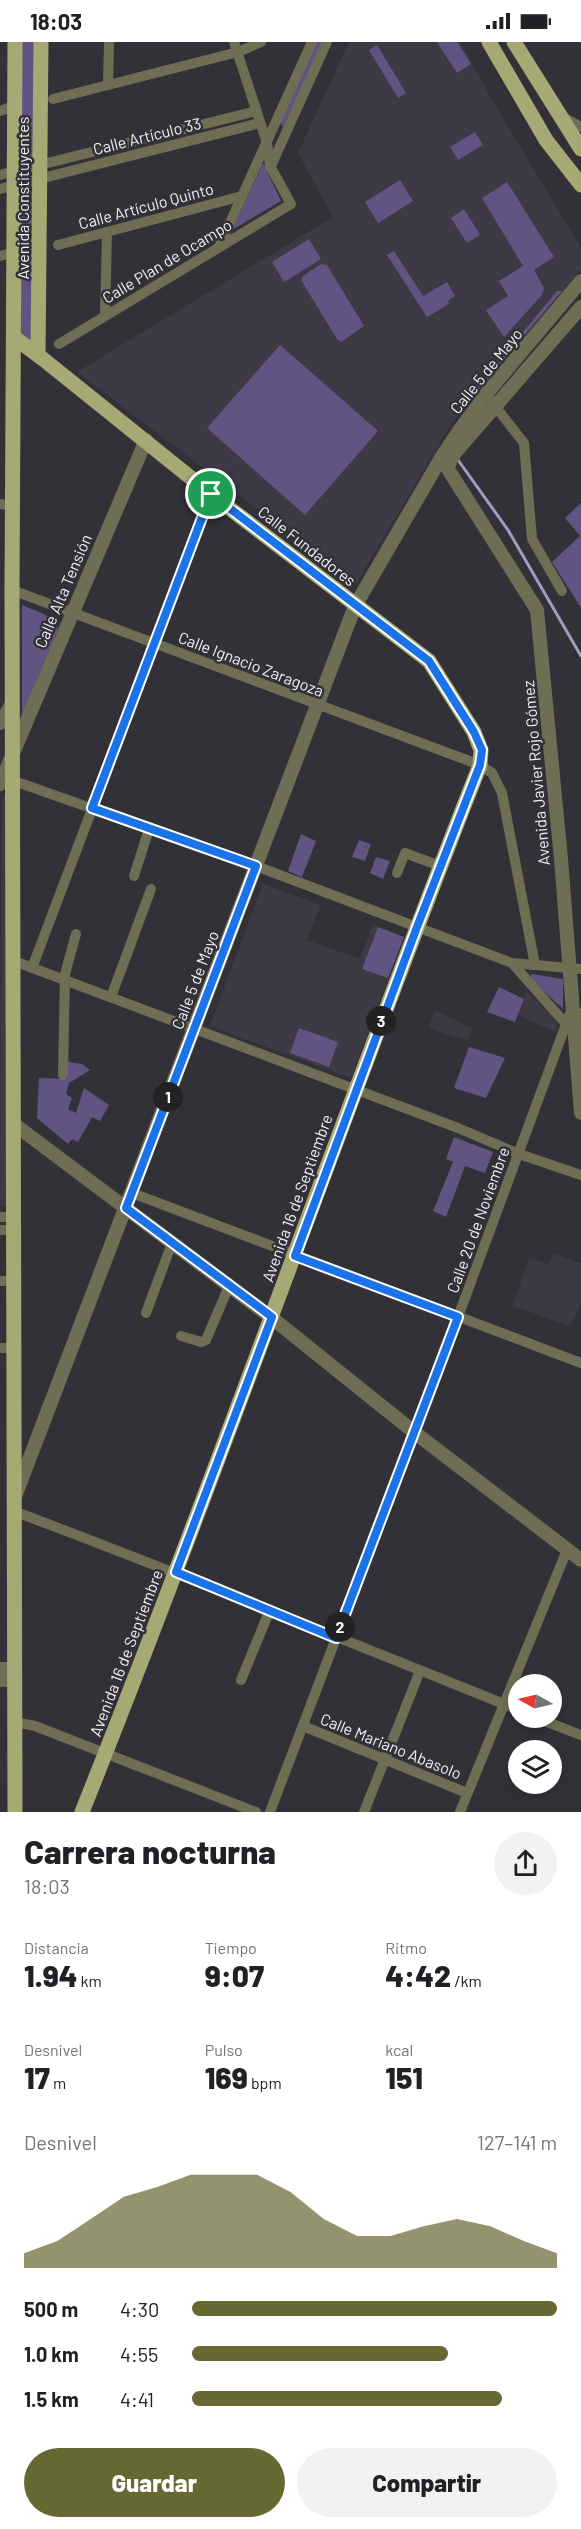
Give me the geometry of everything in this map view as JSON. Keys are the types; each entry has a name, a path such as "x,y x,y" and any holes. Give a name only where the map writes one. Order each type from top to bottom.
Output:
{"main road":[{"name":"Avenida Constituyentes","path":"15,42 15,338 7,505 12,590 13,755 7,782 14,961 14,1124 7,1224 7,1281 8,1348 16,1495 7,1675 15,1722 15,1812"},
{"name":"Avenida Constituyentes","path":"38,355 41,42"},
{"path":"489,42 546,140 581,185"},
{"path":"514,42 580,148 562,162"},
{"name":"Calle Fundadores","path":"15,338 211,494 429,661 474,732 482,750 480,765"},
{"name":"Avenida 16 de Septiembre","path":"82,1812 176,1572 355,1090 480,765"}],"street":[{"path":"108,85 109,42"},
{"path":"53,99 261,42"},
{"path":"219,248 312,42"},
{"path":"270,166 327,42"},
{"path":"236,47 267,143 270,166"},
{"path":"0,111 15,105"},
{"name":"Calle Artículo 33","path":"41,171 256,111"},
{"path":"559,115 581,127"},
{"name":"Calle Artículo 33","path":"41,171 260,123"},
{"name":"Calle Plan de Ocampo","path":"59,344 291,204 270,166"},
{"path":"0,189 15,178 41,171"},
{"path":"0,176 15,178"},
{"name":"Calle Artículo Quinto","path":"58,245 242,196"},
{"path":"105,316 107,232"},
{"path":"0,256 16,252"},
{"name":"Calle 5 de Mayo","path":"16,1495 355,606 425,488 488,393 581,281"},
{"name":"Calle 5 de Mayo","path":"444,462 454,454 581,307"},
{"path":"488,393 494,407 524,443 532,538 562,591"},
{"name":"Calle Alta Tensión","path":"13,755 146,440"},
{"name":"Avenida Javier Rojo Gómez","path":"444,462 537,610 578,969 577,1011 581,1113"},
{"path":"32,968 211,494"},
{"name":"Calle Ignacio Zaragoza","path":"12,590 480,765"},
{"path":"0,723 12,704"},
{"path":"480,765 492,773 502,793 535,965"},
{"path":"7,782 92,808 256,866 512,963 578,969"},
{"path":"134,876 150,829"},
{"path":"397,873 405,852 440,866"},
{"path":"111,997 151,889"},
{"path":"63,1075 64,980 76,934"},
{"path":"14,961 458,1128 519,1154 581,1175"},
{"path":"512,963 566,1024"},
{"name":"Calle 20 de Noviembre","path":"270,1812 458,1317 566,1024 577,1011"},
{"path":"14,1124 272,1317 414,1431 581,1560"},
{"path":"132,1193 581,1363"},
{"path":"146,1312 172,1243"},
{"path":"181,1336 201,1342 206,1340 229,1286"},
{"path":"16,1512 176,1572 269,1612 508,1706"},
{"path":"460,1812 567,1550"},
{"path":"241,1680 269,1612"},
{"path":"364,1812 420,1671"},
{"path":"15,1722 35,1726 256,1812"},
{"name":"Calle Mariano Abasolo","path":"303,1726 467,1793"},
{"path":"562,1728 581,1735"}],"shaded area":[{"path":"21,42 35,42 35,157 32,161 24,161 21,157"},
{"path":"316,42 323,42 283,127 280,122"},
{"path":"349,42 460,42 500,114 581,247 581,269 451,424 356,584 77,372 333,217 298,153"},
{"path":"437,42 457,42 471,64 457,73"},
{"path":"377,45 406,93 398,98 369,50"},
{"path":"475,132 483,145 458,160 450,147"},
{"path":"263,163 281,201 232,230"},
{"path":"400,180 413,201 378,223 365,202"},
{"path":"507,182 554,257 534,270 544,288 542,295 504,337 486,310 508,296 499,281 523,266 482,198"},
{"path":"29,190 34,192 31,342 20,332 22,196"},
{"path":"464,209 480,235 467,243 451,218"},
{"path":"309,239 321,259 284,282 272,262"},
{"path":"394,251 423,296 447,282 455,296 448,301 449,304 427,317 387,255"},
{"path":"321,264 327,265 364,326 341,342 301,280 303,276"},
{"path":"557,291 562,291 471,398 471,395"},
{"path":"280,345 378,431 305,515 207,428"},
{"path":"581,503 581,608 552,562 580,536 565,518"},
{"path":"22,605 48,616 58,629 22,715"},
{"path":"2,797 7,797 5,1050 8,1206 0,1206"},
{"path":"301,834 316,841 302,877 288,871"},
{"path":"359,840 371,844 365,861 352,857"},
{"path":"376,857 390,861 383,879 370,873"},
{"path":"263,884 320,905 307,940 360,959 373,925 404,937 351,1078 210,1026"},
{"path":"378,927 404,937 388,978 362,969"},
{"path":"532,974 563,979 563,1009 533,981 530,977"},
{"path":"499,987 524,999 515,1022 487,1012"},
{"path":"527,992 558,1021 555,1032 518,1015"},
{"path":"436,1011 473,1029 467,1040 428,1028"},
{"path":"299,1028 338,1042 329,1067 290,1053"},
{"path":"469,1047 505,1058 486,1098 454,1088"},
{"path":"68,1062 82,1064 90,1070 69,1083 66,1094 72,1098 68,1109 76,1113 84,1088 109,1105 100,1121 92,1117 78,1142 72,1139 68,1144 37,1118 39,1078 67,1079"},
{"path":"454,1137 493,1152 485,1173 465,1166 446,1217 433,1211 453,1162 456,1163 446,1159"},
{"path":"553,1254 581,1263 581,1304 570,1326 513,1306 529,1258 549,1265"}],"waterway":[{"path":"458,460 508,530 581,656"}],"route":[{"path":"211,494 429,661 474,732 482,750 480,765 355,1090 295,1256 458,1317 336,1638 176,1572 272,1317 126,1208 256,866 92,808 211,494"}]}
